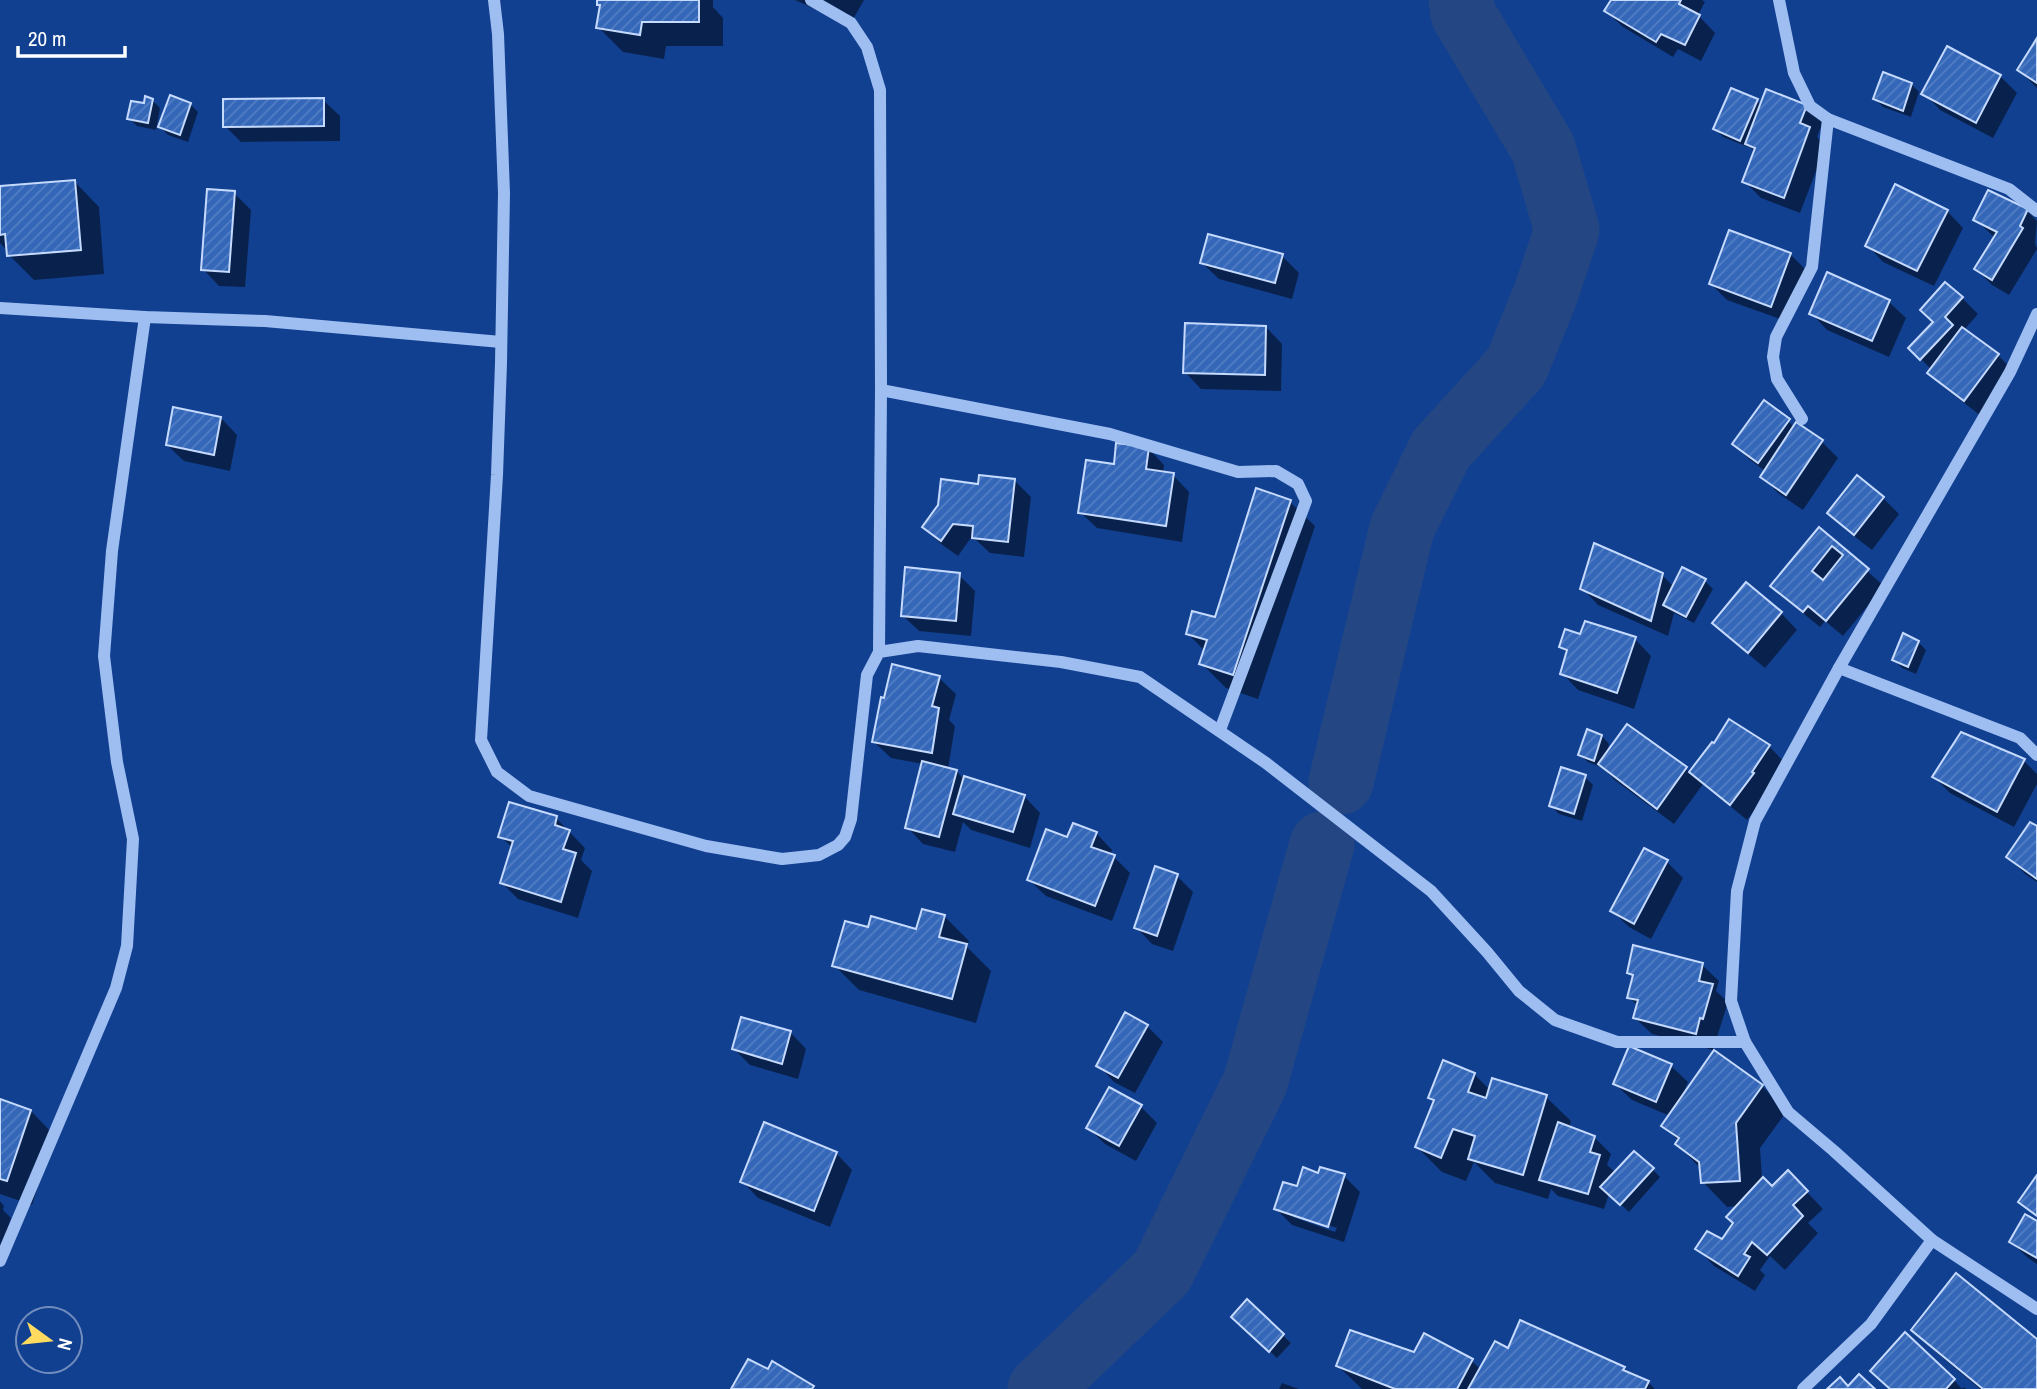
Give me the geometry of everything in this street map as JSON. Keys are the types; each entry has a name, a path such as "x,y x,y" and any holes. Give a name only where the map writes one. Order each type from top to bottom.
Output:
{"street":[{"path":"494,0 498,34 503,193 501,342 497,474 481,740 498,772 529,796 706,846 782,859 819,855 845,838 851,819 867,675 879,652 880,90 867,47 851,23 811,0"},
{"path":"1779,0 1794,73 1810,106 1828,119 2037,198"},
{"path":"1802,419 1777,379 1773,357 1776,337 1812,267 1828,119"},
{"path":"2009,189 2037,211"},
{"path":"0,308 265,321 501,342"},
{"path":"2037,314 2010,372 1839,667 1755,821 1737,891 1731,1001 1745,1042 1788,1112 1932,1240 2037,1309"},
{"path":"0,1261 116,988 127,946 133,839 117,762 104,656 111,551 145,317"},
{"path":"881,390 1110,435 1238,472 1276,471 1298,484 1306,501 1220,730"},
{"path":"879,652 918,646 1061,662 1140,677 1266,763 1431,891 1519,991 1555,1020 1617,1042 1745,1042"},
{"path":"1839,667 2020,738 2037,755"},
{"path":"1803,1389 1871,1324 1932,1240"}],"building":[{"path":"597,0 699,0 699,22 642,22 640,35 596,28 600,5 597,5"},
{"path":"1611,0 1681,0 1679,4 1700,15 1685,45 1661,34 1656,42 1604,11"},
{"path":"2037,38 2037,83 2017,70"},
{"path":"1947,46 2001,75 1976,123 1921,94"},
{"path":"1883,72 1912,83 1903,111 1873,99"},
{"path":"1731,88 1758,99 1740,141 1713,129"},
{"path":"1766,89 1807,105 1800,123 1810,127 1784,198 1742,182 1755,148 1745,144"},
{"path":"170,95 191,103 180,135 158,127"},
{"path":"145,96 153,99 148,123 127,119 131,101 144,103"},
{"path":"324,98 324,126 223,127 223,99"},
{"path":"75,180 81,250 7,256 5,234 0,235 0,186"},
{"path":"1895,184 1948,210 1917,271 1865,246"},
{"path":"207,189 235,191 229,272 201,270"},
{"path":"1988,190 2028,209 2020,226 2023,228 1992,280 1974,269 1997,232 1973,220"},
{"path":"1729,230 1791,253 1771,307 1709,284"},
{"path":"1208,234 1283,254 1275,283 1200,263"},
{"path":"1827,272 1890,300 1872,341 1809,314"},
{"path":"1945,282 1963,297 1945,317 1953,325 1920,360 1908,348 1933,322 1920,310"},
{"path":"1185,323 1266,326 1265,375 1183,373"},
{"path":"1962,327 1999,354 1964,401 1927,373"},
{"path":"1764,400 1790,419 1758,463 1732,444"},
{"path":"173,407 221,417 214,455 166,445"},
{"path":"1796,422 1823,440 1786,495 1760,477"},
{"path":"1116,443 1149,447 1146,469 1174,473 1166,526 1078,513 1086,460 1114,464"},
{"path":"979,475 1015,479 1008,542 972,538 973,526 953,524 941,541 922,527 938,505 941,479 978,484"},
{"path":"1857,475 1884,497 1854,535 1827,513"},
{"path":"1256,488 1291,500 1233,675 1199,664 1207,640 1186,634 1192,611 1215,617"},
{"path":"1819,527 1869,569 1826,621 1808,606 1803,612 1770,586","holes":["1832,546 1843,555 1823,580 1812,571"]},
{"path":"1594,543 1663,573 1651,621 1580,589"},
{"path":"905,567 960,573 956,621 901,616"},
{"path":"1682,567 1706,579 1686,617 1663,605"},
{"path":"1746,582 1782,612 1748,653 1712,623"},
{"path":"1585,621 1636,637 1617,693 1560,674 1567,650 1559,647 1565,629 1580,634"},
{"path":"1903,633 1919,641 1908,667 1892,660"},
{"path":"892,664 940,676 932,706 939,708 932,753 872,742 881,697 884,698"},
{"path":"1729,719 1770,745 1752,772 1754,773 1730,805 1689,772 1712,742 1714,743"},
{"path":"1627,724 1687,767 1657,809 1598,764"},
{"path":"1587,729 1602,735 1594,761 1578,755"},
{"path":"1961,732 2025,759 1997,812 1932,777"},
{"path":"922,761 957,770 939,837 905,828"},
{"path":"1561,767 1586,775 1574,814 1549,806"},
{"path":"964,776 1025,795 1013,832 953,814"},
{"path":"509,802 557,816 555,825 570,830 563,849 576,853 561,902 500,883 513,841 498,837"},
{"path":"2030,822 2037,826 2037,879 2006,857"},
{"path":"1073,823 1097,832 1091,847 1115,855 1095,906 1027,880 1046,829 1067,837"},
{"path":"1644,848 1668,860 1634,924 1610,911"},
{"path":"1155,866 1178,874 1157,936 1134,928"},
{"path":"922,909 945,915 939,937 967,944 952,999 832,966 845,921 868,927 871,916 916,929"},
{"path":"1633,945 1703,963 1699,981 1713,984 1696,1034 1633,1018 1638,1000 1627,998 1633,975 1627,973"},
{"path":"1125,1012 1148,1025 1118,1078 1096,1066"},
{"path":"741,1017 791,1031 782,1064 732,1049"},
{"path":"1629,1046 1672,1064 1656,1102 1613,1084"},
{"path":"1714,1050 1763,1085 1736,1123 1740,1181 1701,1183 1699,1162 1675,1144 1679,1138 1661,1126"},
{"path":"1443,1060 1475,1073 1468,1092 1486,1098 1492,1078 1547,1095 1523,1175 1468,1159 1475,1136 1453,1129 1441,1158 1415,1147 1434,1100 1428,1098"},
{"path":"1109,1087 1142,1105 1119,1146 1086,1128"},
{"path":"0,1099 31,1110 7,1181 0,1179"},
{"path":"764,1122 837,1152 814,1211 740,1182"},
{"path":"1558,1122 1595,1136 1590,1152 1600,1155 1588,1194 1539,1180"},
{"path":"1634,1151 1654,1168 1620,1205 1600,1187"},
{"path":"1303,1167 1318,1173 1320,1167 1345,1174 1328,1227 1274,1209 1283,1182 1297,1186"},
{"path":"1788,1170 1808,1191 1793,1205 1803,1216 1767,1255 1752,1242 1744,1254 1750,1257 1738,1276 1695,1249 1707,1231 1722,1239 1733,1223 1726,1217 1763,1177 1772,1186"},
{"path":"2037,1175 2037,1216 2018,1202"},
{"path":"2025,1214 2037,1221 2037,1258 2009,1242"},
{"path":"1956,1273 2037,1339 2037,1389 1983,1389 1911,1330"},
{"path":"1247,1299 1284,1334 1269,1352 1231,1317"},
{"path":"1520,1320 1625,1367 1623,1370 1649,1381 1645,1389 1468,1389 1495,1341 1508,1348"},
{"path":"1350,1330 1414,1352 1424,1333 1473,1359 1457,1389 1395,1389 1336,1366"},
{"path":"1905,1332 1955,1379 1946,1389 1890,1389 1870,1371"},
{"path":"748,1359 768,1369 772,1361 814,1386 812,1389 731,1389"},
{"path":"1859,1374 1875,1389 1827,1389 1840,1377 1848,1386"}],"waterway":[{"path":"1341,782 1402,528 1441,449 1516,367 1546,293 1567,230 1543,148 1463,14 1461,0"},
{"path":"1040,1389 1162,1272 1255,1083 1322,844"}]}
